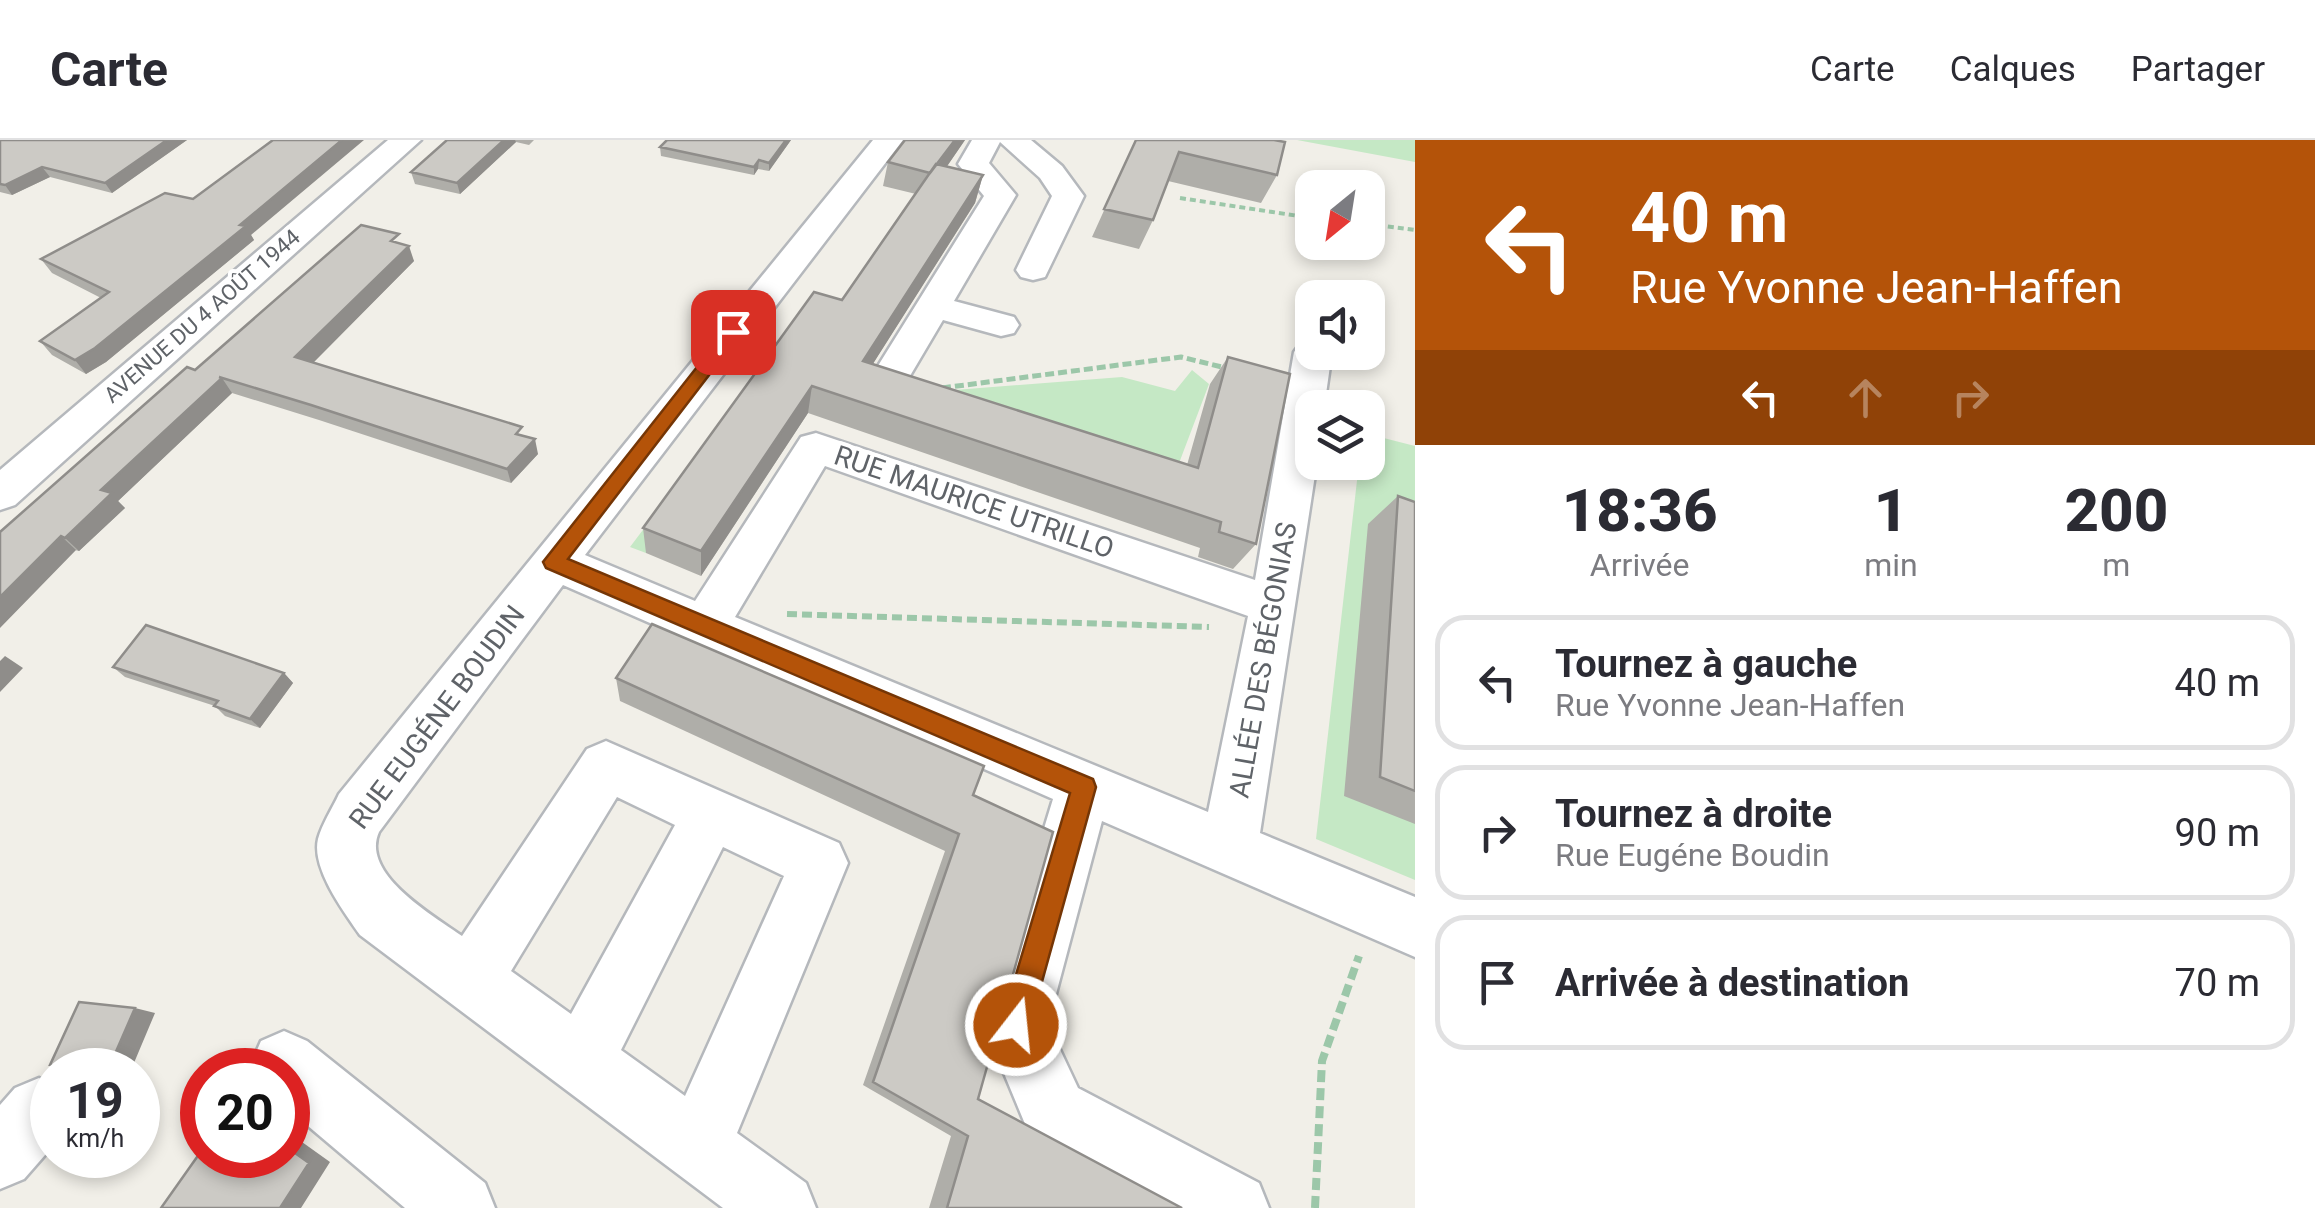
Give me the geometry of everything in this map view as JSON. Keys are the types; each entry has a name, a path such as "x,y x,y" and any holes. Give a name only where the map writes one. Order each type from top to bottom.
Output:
{"street":[{"name":"AVENUE DU 4 AOÛT 1944","path":"0,494 229,290 406,140"},
{"name":"RUE EUGÉNE BOUDIN","path":"780,1208 381,914 354,877 345,843 358,813 888,140"},
{"path":"890,376 1000,195 972,164 986,140"},
{"path":"1013,140 1051,172 1068,196 1033,270"},
{"path":"932,306 1001,325"},
{"name":"ALLÉE DES BÉGONIAS","path":"1230,849 1272,618 1310,371"},
{"name":"RUE MAURICE UTRILLO","path":"710,619 816,448 1272,618"},
{"path":"554,562 710,619 1084,787 1395,919"},
{"path":"470,980 606,766 819,863 696,1146"},
{"path":"1084,787 1016,1025 1054,1112 1234,1208"},
{"path":"581,1062 711,814"},
{"path":"310,1085 460,1208"}],"path":[{"path":"1180,198 1295,215"},
{"path":"1385,226 1415,230"},
{"path":"890,376 943,389 1181,357 1310,371"},
{"path":"710,619 1272,618"},
{"path":"1314,1208 1322,1060 1395,919"}],"green space":[{"path":"1297,140 1415,140 1415,162"},
{"path":"775,355 929,392 1122,377 1175,391 1192,370 1209,384 1173,479 774,377 646,553 630,547"},
{"path":"1385,438 1415,446 1415,880 1316,839 1357,480 1385,480"}],"building":[{"path":"0,140 167,140 105,183 42,167 5,185 0,184"},
{"path":"273,140 342,140 240,225 246,226 95,348 75,360 40,341 109,292 41,259 165,193 193,199"},
{"path":"447,140 504,140 457,183 411,172"},
{"path":"667,140 786,140 769,163 759,160 754,167 660,147"},
{"path":"905,140 955,140 930,173 888,162"},
{"path":"1136,140 1285,142 1277,175 1179,152 1153,220 1104,209"},
{"path":"936,164 983,175 863,361 1198,468 1228,357 1290,374 1256,544 1219,532 1221,522 812,386 701,551 643,528 814,292 842,300"},
{"path":"361,225 399,234 391,241 409,246 295,357 522,427 516,434 535,439 507,469 219,377 222,378 101,490 112,493 65,538 61,536 0,597 0,532 187,367 195,370"},
{"path":"1398,496 1415,502 1415,791 1380,777"},
{"path":"652,624 984,766 973,795 1053,832 978,1099 1182,1208 947,1208 968,1136 873,1082 959,834 616,678"},
{"path":"146,625 284,673 250,719 214,706 218,701 113,667"},
{"path":"79,1002 135,1008 118,1048 58,1048"},
{"path":"182,1178 299,1178 280,1208 161,1208"}],"route":[{"path":"733,332 554,562 1084,787 1016,1025"}]}
